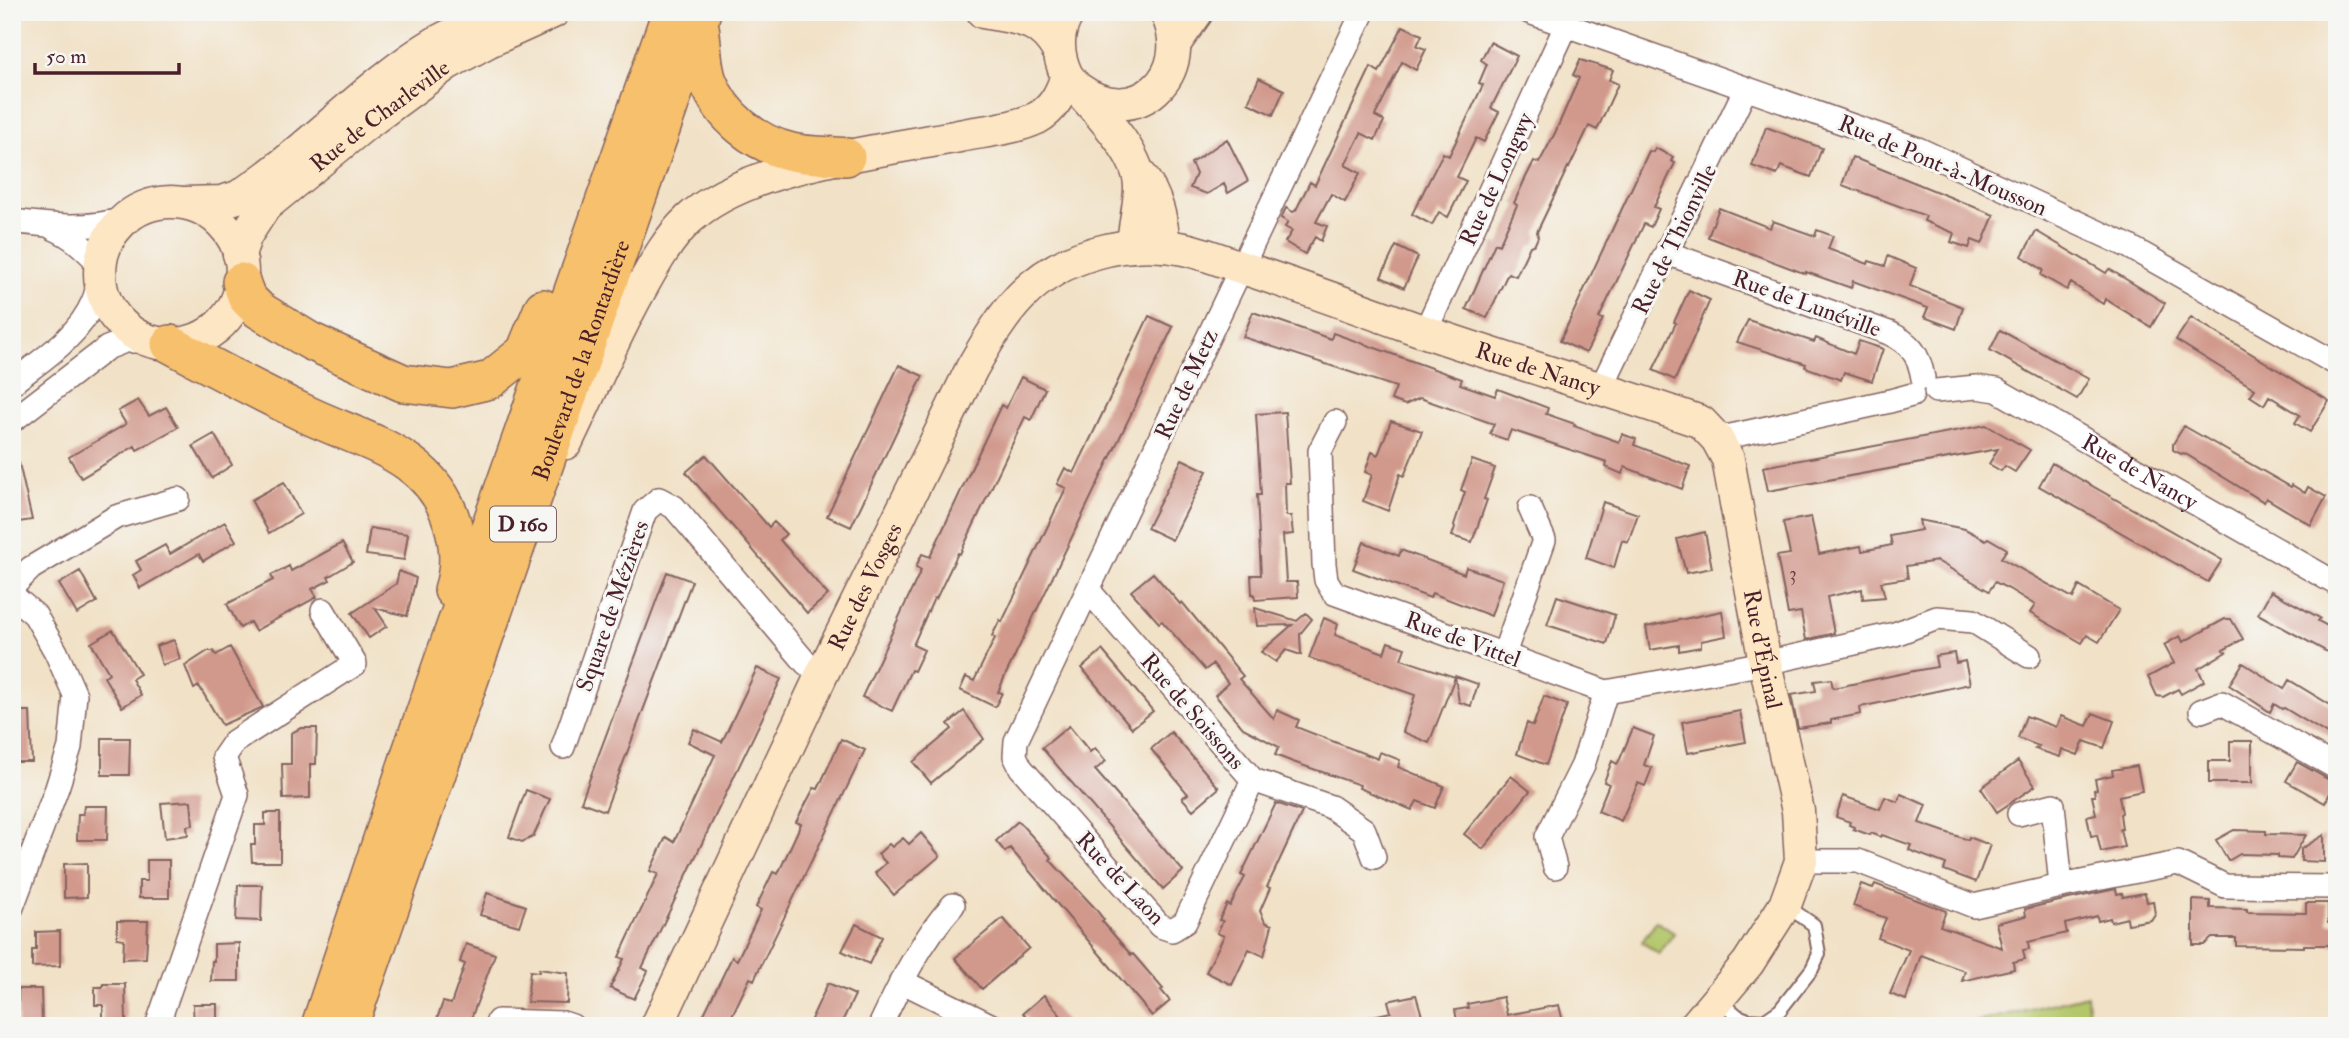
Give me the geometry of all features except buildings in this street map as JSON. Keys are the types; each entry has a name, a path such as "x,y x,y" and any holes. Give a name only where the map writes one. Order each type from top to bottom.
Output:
{"main road":[{"path":"685,18 707,79 722,108 741,127 767,144 792,152 846,157"},
{"name":"Boulevard de la Rontardière","path":"320,1026 411,752 632,121 685,18"},
{"name":"Boulevard de la Rontardière","path":"349,1026 521,528 685,18"},
{"path":"240,268 247,298 270,319 310,341 403,383 452,389 491,380 525,352 603,166 632,121"},
{"path":"160,342 311,416 396,453 424,473 446,503 458,540 456,579 422,687 411,752"}],"street":[{"name":"Rue de Charleville","path":"183,203 211,203 238,197 385,79 437,42 506,12"},
{"name":"Rue de Charleville","path":"240,268 246,235 265,206 362,127 447,64 489,41 553,12"},
{"path":"983,12 1029,21 1049,35 1067,71 1120,104 1134,120 1131,138 1149,246"},
{"path":"521,528 633,303 661,252 688,219 724,193 758,179 846,157 1037,118 1051,107 1061,93 1067,71 1059,33 1069,12"},
{"path":"1020,123 1065,122 1120,104 1163,81 1174,57 1175,43 1166,12"},
{"path":"1175,43 1197,12"},
{"name":"Rue de Metz","path":"1015,756 1016,741 1363,12"},
{"name":"Rue de Pont-à-Mousson","path":"1529,12 1918,149 2128,246 2337,364"},
{"name":"Rue de Longwy","path":"1425,331 1566,26"},
{"name":"Rue de Thionville","path":"1601,388 1745,90"},
{"path":"1120,104 1135,164"},
{"path":"12,383 61,344 86,317 95,300 102,255 110,235 124,219 142,208 162,202 183,203 202,209 219,220 231,236 240,268 235,302 225,319 209,332 191,341 125,341 107,348 12,421"},
{"path":"12,221 47,226 89,227 124,219"},
{"path":"47,226 66,233 100,270 104,297 114,317 130,332 160,342"},
{"name":"Rue de Nancy","path":"1149,246 1208,255 1425,331 1601,388 1701,422 1717,439 1890,401 1924,388 1976,387 1997,390 2337,583"},
{"name":"Rue des Vosges","path":"657,1026 821,676 972,368 998,322 1020,295 1067,263 1096,253 1149,246"},
{"name":"Rue de Lunéville","path":"1667,253 1889,332 1908,342 1915,355 1924,388"},
{"name":"Rue de Vittel","path":"1335,422 1320,451 1324,564 1326,580 1334,593 1606,692"},
{"name":"Rue d’Épinal","path":"1717,439 1728,459 1765,663 1798,811 1801,861"},
{"path":"12,587 31,568 116,517 177,499"},
{"name":"Square de Mézières","path":"563,747 645,511 659,499 674,507 806,663 821,676"},
{"path":"1504,654 1544,540 1530,508"},
{"name":"Rue de Soissons","path":"1089,591 1253,780 1331,807 1364,830 1374,856"},
{"path":"12,595 35,615 56,652 75,695 70,747 12,907"},
{"path":"157,1026 237,795 224,757 235,741 355,664 323,610"},
{"path":"1555,867 1547,838 1583,765 1606,692 1765,663 1895,634 1937,618 1973,621 2029,656"},
{"path":"2201,711 2222,703 2337,768"},
{"name":"Rue de Laon","path":"1015,756 1021,768 1160,926 1172,930 1185,922 1253,780"},
{"path":"2019,814 2053,805 2062,886"},
{"path":"1695,1026 1748,963 1785,905 1801,861 1858,860 1974,906 2178,863 2224,886 2337,887"},
{"path":"880,1026 901,981 931,930 953,905"},
{"path":"901,981 992,1026"},
{"path":"497,1026 498,1021 563,1023 572,1026"}],"lane":[{"path":"1718,999 1738,1016 1764,1021 1780,1010 1812,969 1819,954 1814,925 1785,905"}],"green space":[{"path":"1656,921 1674,933 1659,954 1642,942"},
{"path":"2087,995 2089,1026 1960,1026"}]}
